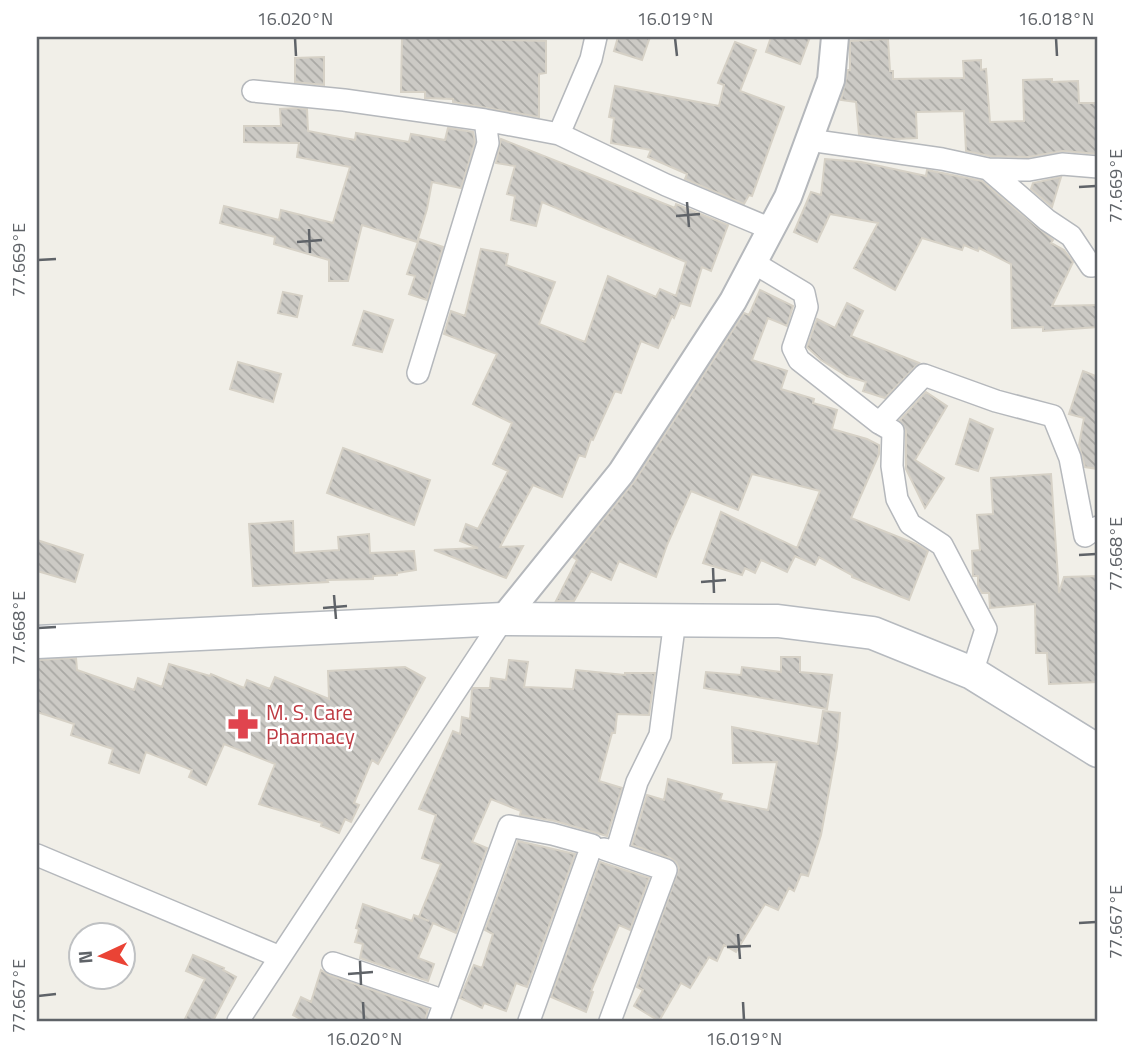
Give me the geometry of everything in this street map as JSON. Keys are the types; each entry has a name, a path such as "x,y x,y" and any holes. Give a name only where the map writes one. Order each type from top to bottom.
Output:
{"main road":[{"path":"37,642 503,619 778,621 873,633 972,673 1098,751"}],"street":[{"path":"559,134 591,59 596,37"},
{"path":"238,1021 503,619 621,473 733,301 788,197 831,80 835,37"},
{"path":"253,91 344,100 485,120 559,134 666,185 771,229"},
{"path":"418,373 488,143 485,120"},
{"path":"809,140 942,159 988,169 1029,170 1062,164 1098,167"},
{"path":"988,169 1047,220 1071,236 1091,266 1098,265"},
{"path":"754,263 804,293 807,307 793,348 799,360 893,431 892,466 897,499 903,512 910,524 942,545 986,629 972,673"},
{"path":"879,423 925,375 996,401 1053,416 1070,458 1085,536 1098,527"},
{"path":"616,853 637,782 660,735 675,620"},
{"path":"438,1021 509,826 592,845 666,870 610,1021"},
{"path":"529,1021 592,845"},
{"path":"37,855 280,957"},
{"path":"333,963 445,1001"}],"building":[{"path":"402,37 546,41 546,73 539,74 539,117 453,102 453,99 425,98 425,92 401,92"},
{"path":"618,37 650,37 642,60 614,51"},
{"path":"771,37 810,37 800,64 766,52"},
{"path":"888,39 893,79 964,78 963,61 981,60 981,70 986,69 990,122 1024,121 1023,80 1078,81 1079,103 1098,103 1098,154 1063,151 1028,157 990,156 966,151 964,111 916,112 917,138 895,139 859,134 856,102 841,100 850,70 850,41"},
{"path":"735,42 756,50 740,91 784,107 752,196 749,195 744,204 685,179 687,174 648,157 651,150 611,143 614,118 609,117 615,86 719,106 724,85 718,83"},
{"path":"324,57 324,85 295,82 295,58"},
{"path":"280,109 307,109 308,131 355,140 356,133 409,142 411,134 445,140 448,128 473,132 475,142 461,188 432,182 417,242 362,225 348,281 329,281 329,260 274,244 275,237 220,223 224,206 279,220 281,210 333,223 350,167 297,157 299,143 244,142 244,126 281,126"},
{"path":"501,139 675,208 676,204 728,225 711,271 702,267 690,306 680,303 658,348 641,341 621,393 615,391 585,457 579,455 562,497 533,485 500,547 523,546 506,578 434,550 478,548 460,541 466,524 478,529 508,471 493,464 512,423 473,404 497,354 444,334 451,311 465,316 481,249 508,254 506,265 555,282 539,324 585,342 608,276 656,297 660,289 676,296 686,262 542,202 536,226 511,220 515,196 507,194 515,166 496,163"},
{"path":"825,159 861,162 926,176 927,170 982,181 1053,240 1051,243 1064,250 1073,262 1052,306 1098,305 1098,327 1043,331 1043,327 1012,328 1011,264 979,248 978,251 964,245 962,250 922,238 895,290 854,268 878,223 830,214 817,242 794,232 811,192 821,195"},
{"path":"1061,177 1052,207 1031,189 1033,183"},
{"path":"419,239 443,247 427,300 409,294 415,276 407,274"},
{"path":"760,290 793,306 787,326 768,318 752,360 787,371 781,389 814,399 813,403 837,410 832,429 879,445 879,454 851,518 928,551 909,600 852,577 819,557 815,565 795,556 787,572 761,560 755,573 745,568 742,575 703,563 721,512 797,548 820,491 752,474 738,510 691,491 656,577 619,561 611,580 591,571 574,601 556,601 577,560 573,557 634,482 744,313 749,315"},
{"path":"283,292 302,296 297,317 278,313"},
{"path":"847,303 863,311 851,336 919,363 885,398 863,391 866,382 847,376 821,360 807,347 817,319 835,328"},
{"path":"364,311 393,320 382,352 353,345"},
{"path":"238,362 281,374 273,402 230,389"},
{"path":"1083,371 1098,377 1098,469 1085,467 1079,445 1084,418 1069,414"},
{"path":"926,392 947,406 915,460 944,478 925,508 906,469 906,431 900,420"},
{"path":"970,419 993,429 978,471 956,464"},
{"path":"343,448 430,480 414,525 327,493"},
{"path":"1051,474 1059,593 1064,577 1098,576 1098,682 1049,684 1047,653 1036,653 1035,604 990,608 989,593 982,593 978,586 978,576 973,576 972,551 980,550 977,515 993,514 991,478"},
{"path":"293,521 294,553 339,550 338,537 369,534 370,553 414,551 416,570 397,575 373,576 373,579 253,586 249,524"},
{"path":"37,540 83,555 75,582 37,571"},
{"path":"781,657 800,657 800,672 832,675 827,709 704,688 706,672 741,675 742,667 781,672"},
{"path":"76,658 77,670 134,690 138,678 162,687 169,664 210,676 211,674 244,688 247,680 270,689 275,677 329,699 328,671 405,667 425,678 378,764 372,760 354,803 359,805 351,822 345,819 339,833 321,826 322,823 259,804 275,764 224,744 206,785 189,777 192,770 146,752 139,773 109,763 113,749 71,735 74,724 37,712 37,660"},
{"path":"509,660 528,662 524,687 573,689 576,670 625,675 655,673 649,715 617,714 615,733 612,733 599,781 622,788 607,836 555,821 520,815 521,811 491,799 472,842 487,848 456,933 433,923 418,958 434,964 428,981 360,958 363,944 355,942 363,904 412,921 414,915 419,917 441,864 422,858 436,815 419,809 453,731 460,734 462,717 470,719 473,688 490,688 491,678 506,680"},
{"path":"823,711 840,713 837,747 821,835 808,876 801,874 794,891 789,888 778,910 765,904 736,952 724,945 717,961 709,957 690,988 681,983 659,1021 634,1006 643,990 637,987 679,868 670,858 632,845 647,795 664,800 668,779 722,794 720,800 768,810 777,762 733,763 732,727 818,744"},
{"path":"518,841 575,854 527,987 516,983 506,1011 484,1003 482,1008 460,998 474,965 482,968 493,934 485,930"},
{"path":"600,862 649,878 630,930 619,925 591,991 593,992 586,1012 551,997"},
{"path":"193,955 224,968 223,970 236,977 213,1021 184,1021 205,979 186,971"},
{"path":"321,970 428,1009 425,1021 304,1021 293,1015 301,997 311,1002"}],"place":[{"name":"M. S. Care Pharmacy","path":"243,724"}]}
